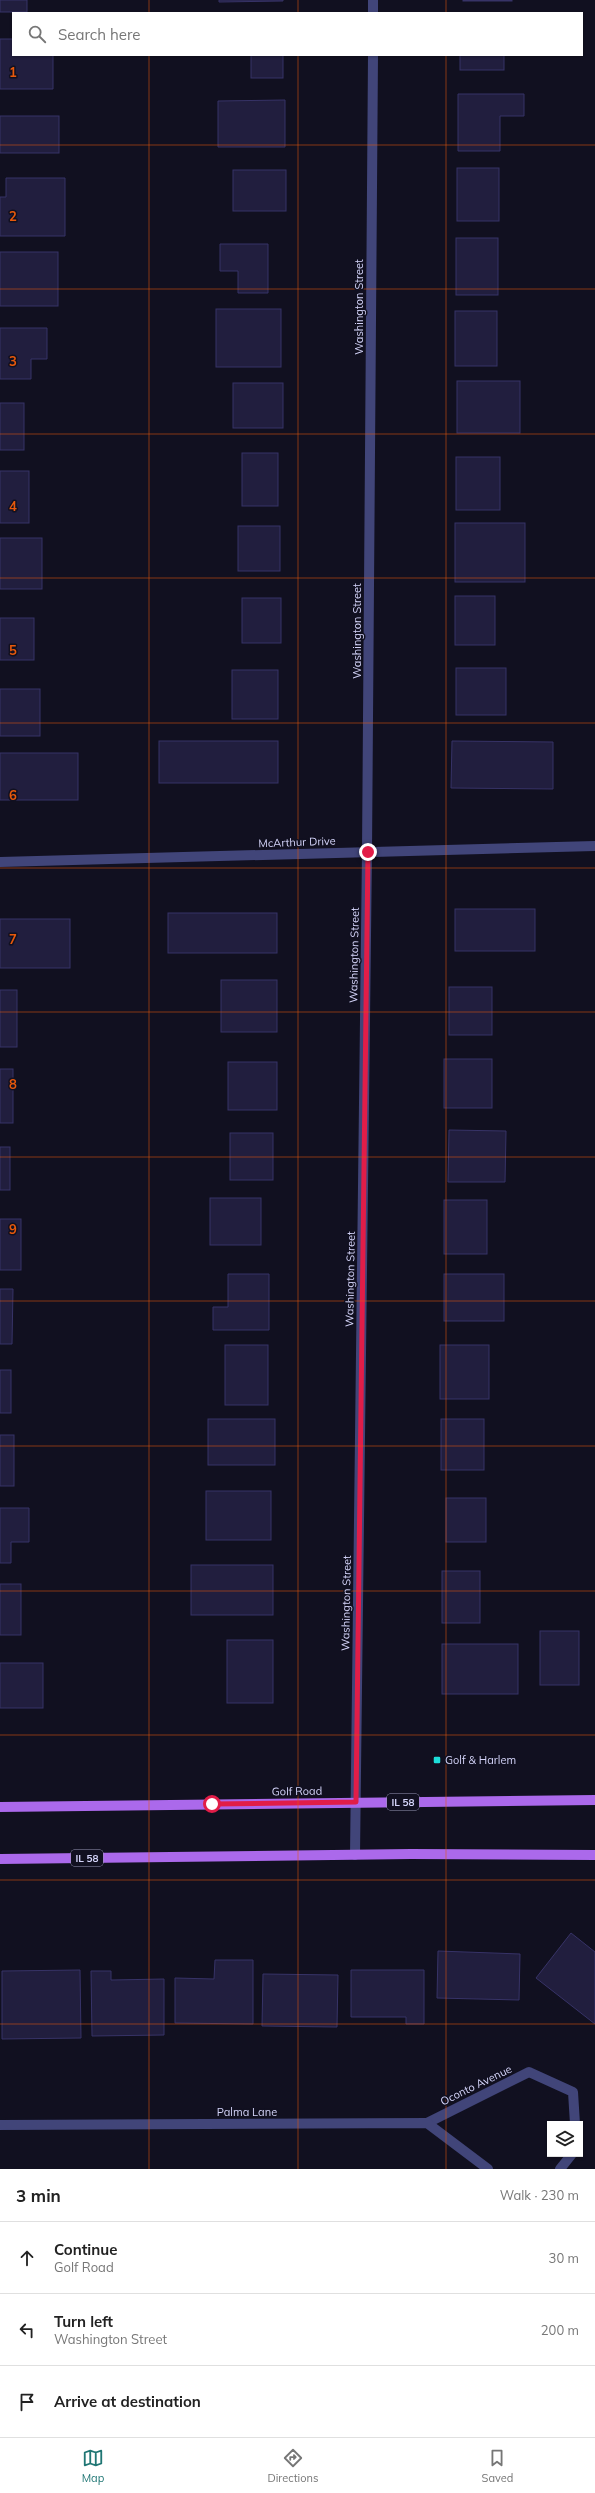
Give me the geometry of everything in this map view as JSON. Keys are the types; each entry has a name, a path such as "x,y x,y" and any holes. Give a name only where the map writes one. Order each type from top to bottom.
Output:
{"main road":[{"name":"Golf Road","path":"0,1807 595,1800"},
{"name":"IL 58","path":"0,1859 595,1854"}],"street":[{"path":"373,0 373,12"},
{"name":"Washington Street","path":"355,1855 368,852 373,56"},
{"name":"McArthur Drive","path":"0,862 595,846"},
{"name":"Oconto Avenue","path":"427,2123 529,2072 573,2092 575,2121"},
{"path":"427,2123 484,2166"},
{"name":"Palma Lane","path":"0,2125 427,2123"},
{"path":"560,2169 570,2157"}],"building":[{"path":"0,0 27,0 27,12 0,12"},
{"path":"219,0 283,0 283,1 219,2"},
{"path":"512,0 512,1 463,1"},
{"path":"0,39 12,39 12,56 53,56 53,89 0,89"},
{"path":"251,56 283,56 283,78 251,78"},
{"path":"460,56 504,56 504,70 460,70"},
{"path":"458,94 524,94 524,116 500,116 500,151 458,151"},
{"path":"285,100 285,147 218,147 218,101"},
{"path":"0,116 59,116 59,153 0,153"},
{"path":"457,168 499,168 499,221 457,221"},
{"path":"233,170 286,170 286,211 233,211"},
{"path":"6,178 65,178 65,236 0,236 0,197 6,197"},
{"path":"456,238 498,238 498,295 456,295"},
{"path":"220,244 268,244 268,293 238,293 238,271 220,271"},
{"path":"0,252 58,252 58,306 0,306"},
{"path":"216,309 281,309 281,367 216,367"},
{"path":"455,311 497,311 497,366 455,366"},
{"path":"0,328 47,328 47,359 31,359 31,379 0,379"},
{"path":"457,381 520,381 520,433 457,433"},
{"path":"233,383 283,383 283,428 233,428"},
{"path":"0,403 24,403 24,450 0,450"},
{"path":"242,453 278,453 278,506 242,506"},
{"path":"456,457 500,457 500,510 456,510"},
{"path":"0,471 29,471 29,523 0,523"},
{"path":"455,523 525,523 525,582 455,582"},
{"path":"238,526 280,526 280,571 238,571"},
{"path":"0,538 42,538 42,589 0,589"},
{"path":"455,596 495,596 495,645 455,645"},
{"path":"242,598 281,598 281,643 242,643"},
{"path":"0,618 34,618 34,660 0,660"},
{"path":"456,668 506,668 506,715 456,715"},
{"path":"232,670 278,670 278,719 232,719"},
{"path":"0,689 40,689 40,736 0,736"},
{"path":"159,741 278,741 278,783 159,783"},
{"path":"452,741 553,742 553,789 451,788"},
{"path":"0,753 78,753 78,800 0,800"},
{"path":"455,909 535,909 535,951 455,951"},
{"path":"168,913 277,913 277,953 168,953"},
{"path":"0,919 70,919 70,968 0,968"},
{"path":"221,980 277,980 277,1032 221,1032"},
{"path":"449,987 492,987 492,1035 449,1035"},
{"path":"0,990 17,990 17,1047 0,1047"},
{"path":"444,1059 492,1059 492,1108 444,1108"},
{"path":"228,1062 277,1062 277,1110 228,1110"},
{"path":"0,1069 13,1069 13,1123 0,1123"},
{"path":"449,1130 506,1131 505,1182 448,1182"},
{"path":"230,1133 273,1133 273,1180 230,1180"},
{"path":"0,1147 10,1147 10,1190 0,1190"},
{"path":"210,1198 261,1198 261,1245 210,1245"},
{"path":"444,1200 487,1200 487,1254 444,1254"},
{"path":"0,1219 21,1219 21,1270 0,1270"},
{"path":"228,1274 269,1274 269,1330 213,1330 213,1307 228,1307"},
{"path":"444,1274 504,1274 504,1321 444,1321"},
{"path":"0,1289 13,1289 12,1344 0,1344"},
{"path":"225,1345 268,1345 268,1405 225,1405"},
{"path":"440,1345 489,1345 489,1399 440,1399"},
{"path":"0,1370 11,1370 11,1413 0,1413"},
{"path":"208,1419 275,1419 275,1465 208,1465"},
{"path":"441,1419 484,1419 484,1470 441,1470"},
{"path":"0,1435 14,1435 14,1486 0,1486"},
{"path":"206,1491 271,1491 271,1540 206,1540"},
{"path":"446,1498 486,1498 486,1542 446,1542"},
{"path":"0,1508 29,1508 29,1542 11,1542 11,1563 0,1563"},
{"path":"191,1565 273,1565 273,1615 191,1615"},
{"path":"442,1571 480,1571 480,1623 442,1623"},
{"path":"0,1584 21,1584 21,1635 0,1635"},
{"path":"540,1631 579,1631 579,1685 540,1685"},
{"path":"227,1640 273,1640 273,1703 227,1703"},
{"path":"442,1644 518,1644 518,1694 442,1694"},
{"path":"0,1663 43,1663 43,1708 0,1708"},
{"path":"571,1933 595,1952 595,2024 536,1978"},
{"path":"438,1951 520,1954 519,2000 437,1998"},
{"path":"215,1960 253,1960 253,2024 175,2023 175,1978 214,1979"},
{"path":"80,1970 81,2038 2,2039 2,1971"},
{"path":"351,1970 424,1970 424,2024 406,2024 406,2017 351,2017"},
{"path":"91,1971 111,1971 111,1980 164,1979 164,2035 92,2036"},
{"path":"263,1974 338,1975 337,2027 262,2026"}],"place":[{"name":"Golf & Harlem","path":"437,1760"}],"route":[{"path":"212,1804 356,1802 368,852"}]}
